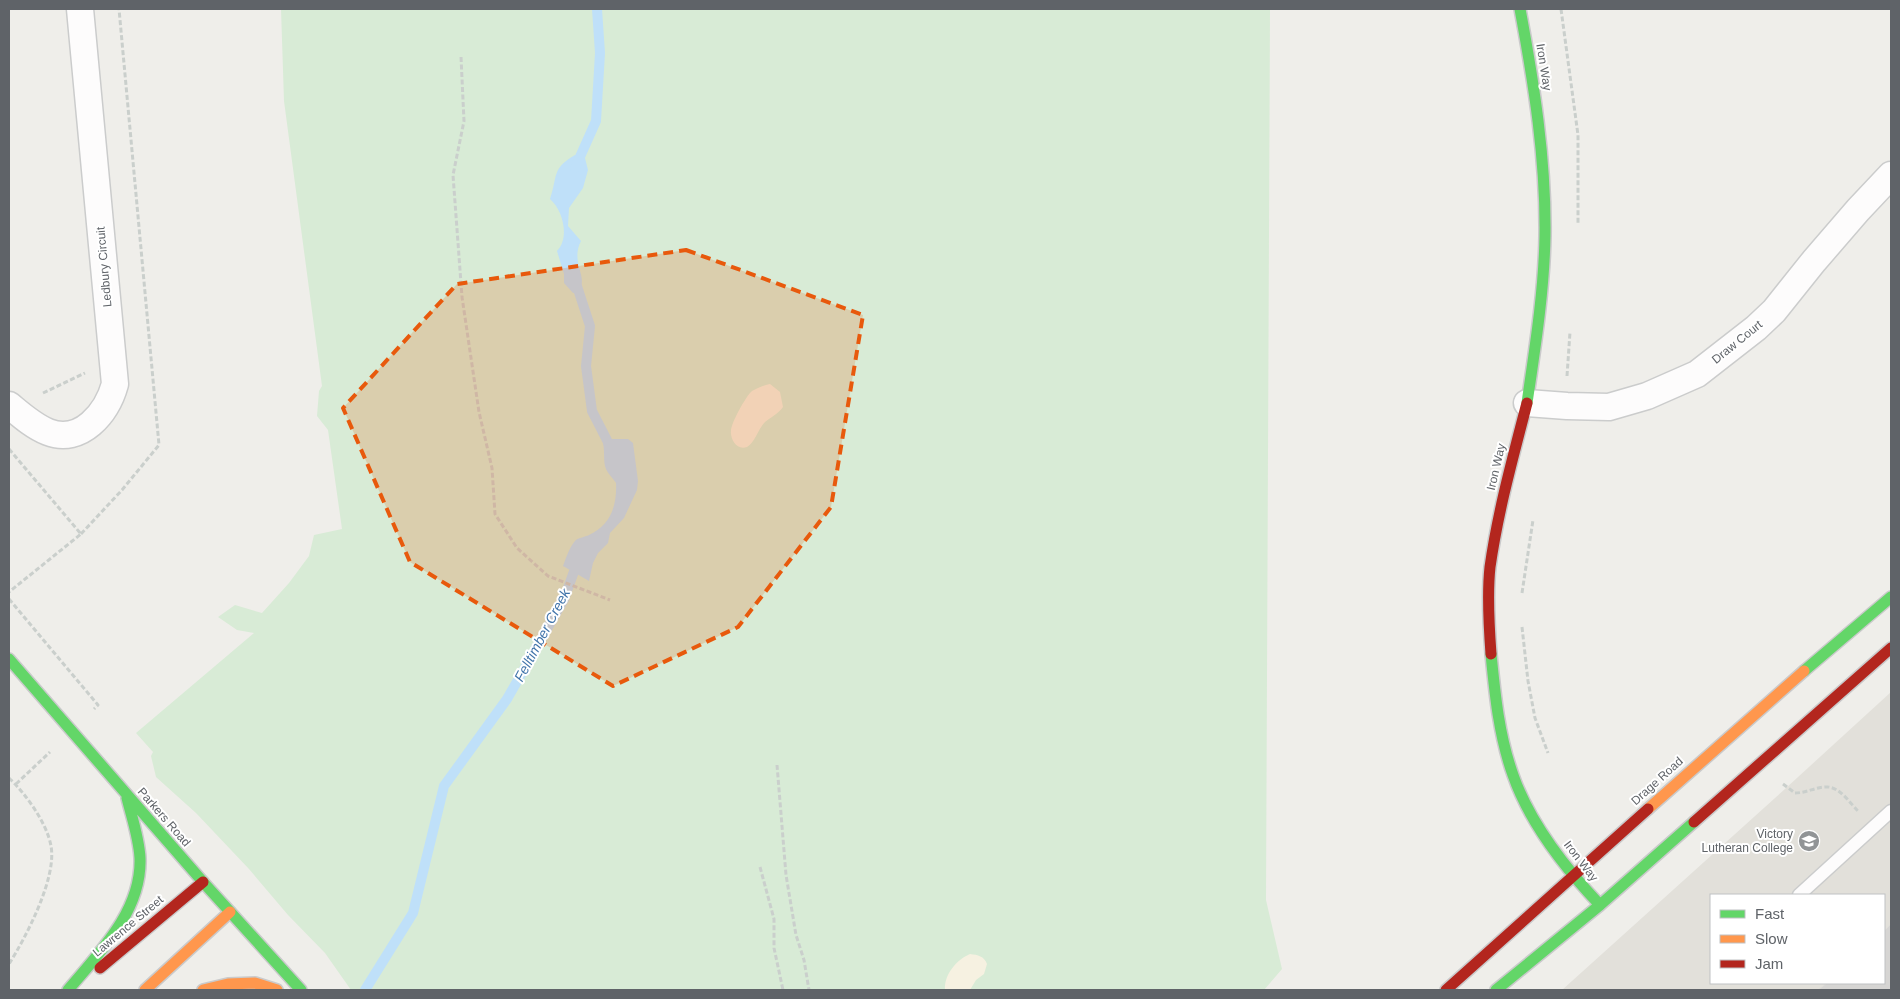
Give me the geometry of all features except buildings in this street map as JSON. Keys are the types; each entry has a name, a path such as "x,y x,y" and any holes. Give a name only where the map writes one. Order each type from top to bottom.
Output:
{"street":[{"name":"Ledbury Circuit","path":"14,410 33,424 49,432 62,435 77,433 98,418 108,403 115,384 80,9"},
{"name":"Iron Way","path":"1520,9 1532,73 1542,162 1545,237 1540,310 1526,403 1506,482 1490,568 1489,632 1496,708 1513,775 1532,816 1573,876 1600,905"},
{"name":"Draw Court","path":"1526,403 1609,407 1647,396 1697,374 1756,328 1774,311 1836,235 1891,175"},
{"name":"Drage Road","path":"1446,990 1788,684 1891,597"},
{"path":"1496,990 1600,905 1891,648"},
{"name":"Parkers Road","path":"9,659 203,882 301,990"},
{"path":"69,990 125,918 133,902 140,860 126,794"},
{"name":"Lawrence Street","path":"69,990 113,958 203,882"},
{"path":"145,990 230,912"},
{"path":"203,990 228,984 255,984 277,990"}],"lane":[{"path":"1800,894 1891,811"}],"path":[{"path":"461,57 464,121 453,175 456,222 462,298 479,412 492,468 495,514 517,548 548,576 610,600"},
{"path":"14,410 89,371"},
{"path":"9,449 81,534 9,592"},
{"path":"777,765 786,875 796,935 804,960 809,990"},
{"path":"9,778 21,790 39,816 51,846 50,871 41,899 21,945 9,964"},
{"path":"1779,780 1795,793 1804,793 1827,786 1836,790 1873,827"},
{"path":"760,867 774,919 774,948 783,990"}],"highlighted area":[{"path":"686,250 863,315 831,507 738,627 613,686 410,562 343,408 457,284"}],"shaded area":[{"name":"Victory Lutheran College","path":"1891,692 1891,990 1562,990 1786,788"}],"green space":[{"path":"281,9 1270,9 1266,900 1282,969 1264,990 351,990 325,953 288,915 249,869 196,813 156,777 151,756 153,752 136,733 254,633 237,630 218,617 235,605 262,613 289,583 309,556 314,535 342,529 328,430 317,416 319,391 322,386 284,101"}],"sand":[{"path":"770,384 780,392 783,407 777,414 765,422 750,445 743,448 737,446 731,434 736,416 752,391"},
{"path":"970,954 980,956 986,961 984,974 976,980 970,990 945,990 945,984 952,969 960,960"}],"water":[{"path":"575,155 585,158 588,170 583,188 569,208 568,226 581,241 577,257 582,282 576,293 573,293 564,283 564,274 557,251 563,239 563,224 555,204 550,199 556,174 567,160"},
{"path":"611,439 628,439 633,443 638,481 637,490 624,518 610,533 608,543 598,553 593,563 589,581 563,566 569,550 575,541 597,531 611,514 614,506 616,483 605,466 603,443"}],"waterway":[{"name":"Felltimber Creek","path":"575,168 596,121 600,53 597,9"},
{"name":"Felltimber Creek","path":"574,277 590,326 586,366 592,411 613,452"},
{"name":"Felltimber Creek","path":"365,990 413,913 444,786 507,699 564,599 579,561"}],"traffic: fast":[{"path":"1520,9 1538,122 1545,207 1543,278 1527,403"},
{"path":"1804,671 1891,597"},
{"path":"1491,654 1501,730 1508,760 1520,793 1539,828 1562,861 1600,905"},
{"path":"9,659 203,882 301,990"},
{"path":"68,990 105,946 126,913 134,896 139,877 140,858 137,836 127,798"},
{"path":"1496,990 1600,905 1694,822"}],"traffic: slow":[{"path":"1648,809 1804,671"},
{"path":"145,990 230,912"},
{"path":"203,990 228,984 255,983 277,990"}],"traffic: jam":[{"path":"1491,654 1488,599 1493,546 1527,403"},
{"path":"1694,822 1891,648"},
{"path":"1446,990 1648,809"},
{"path":"100,968 203,882"}],"place":[{"name":"Victory Lutheran College","path":"1809,841"}]}
